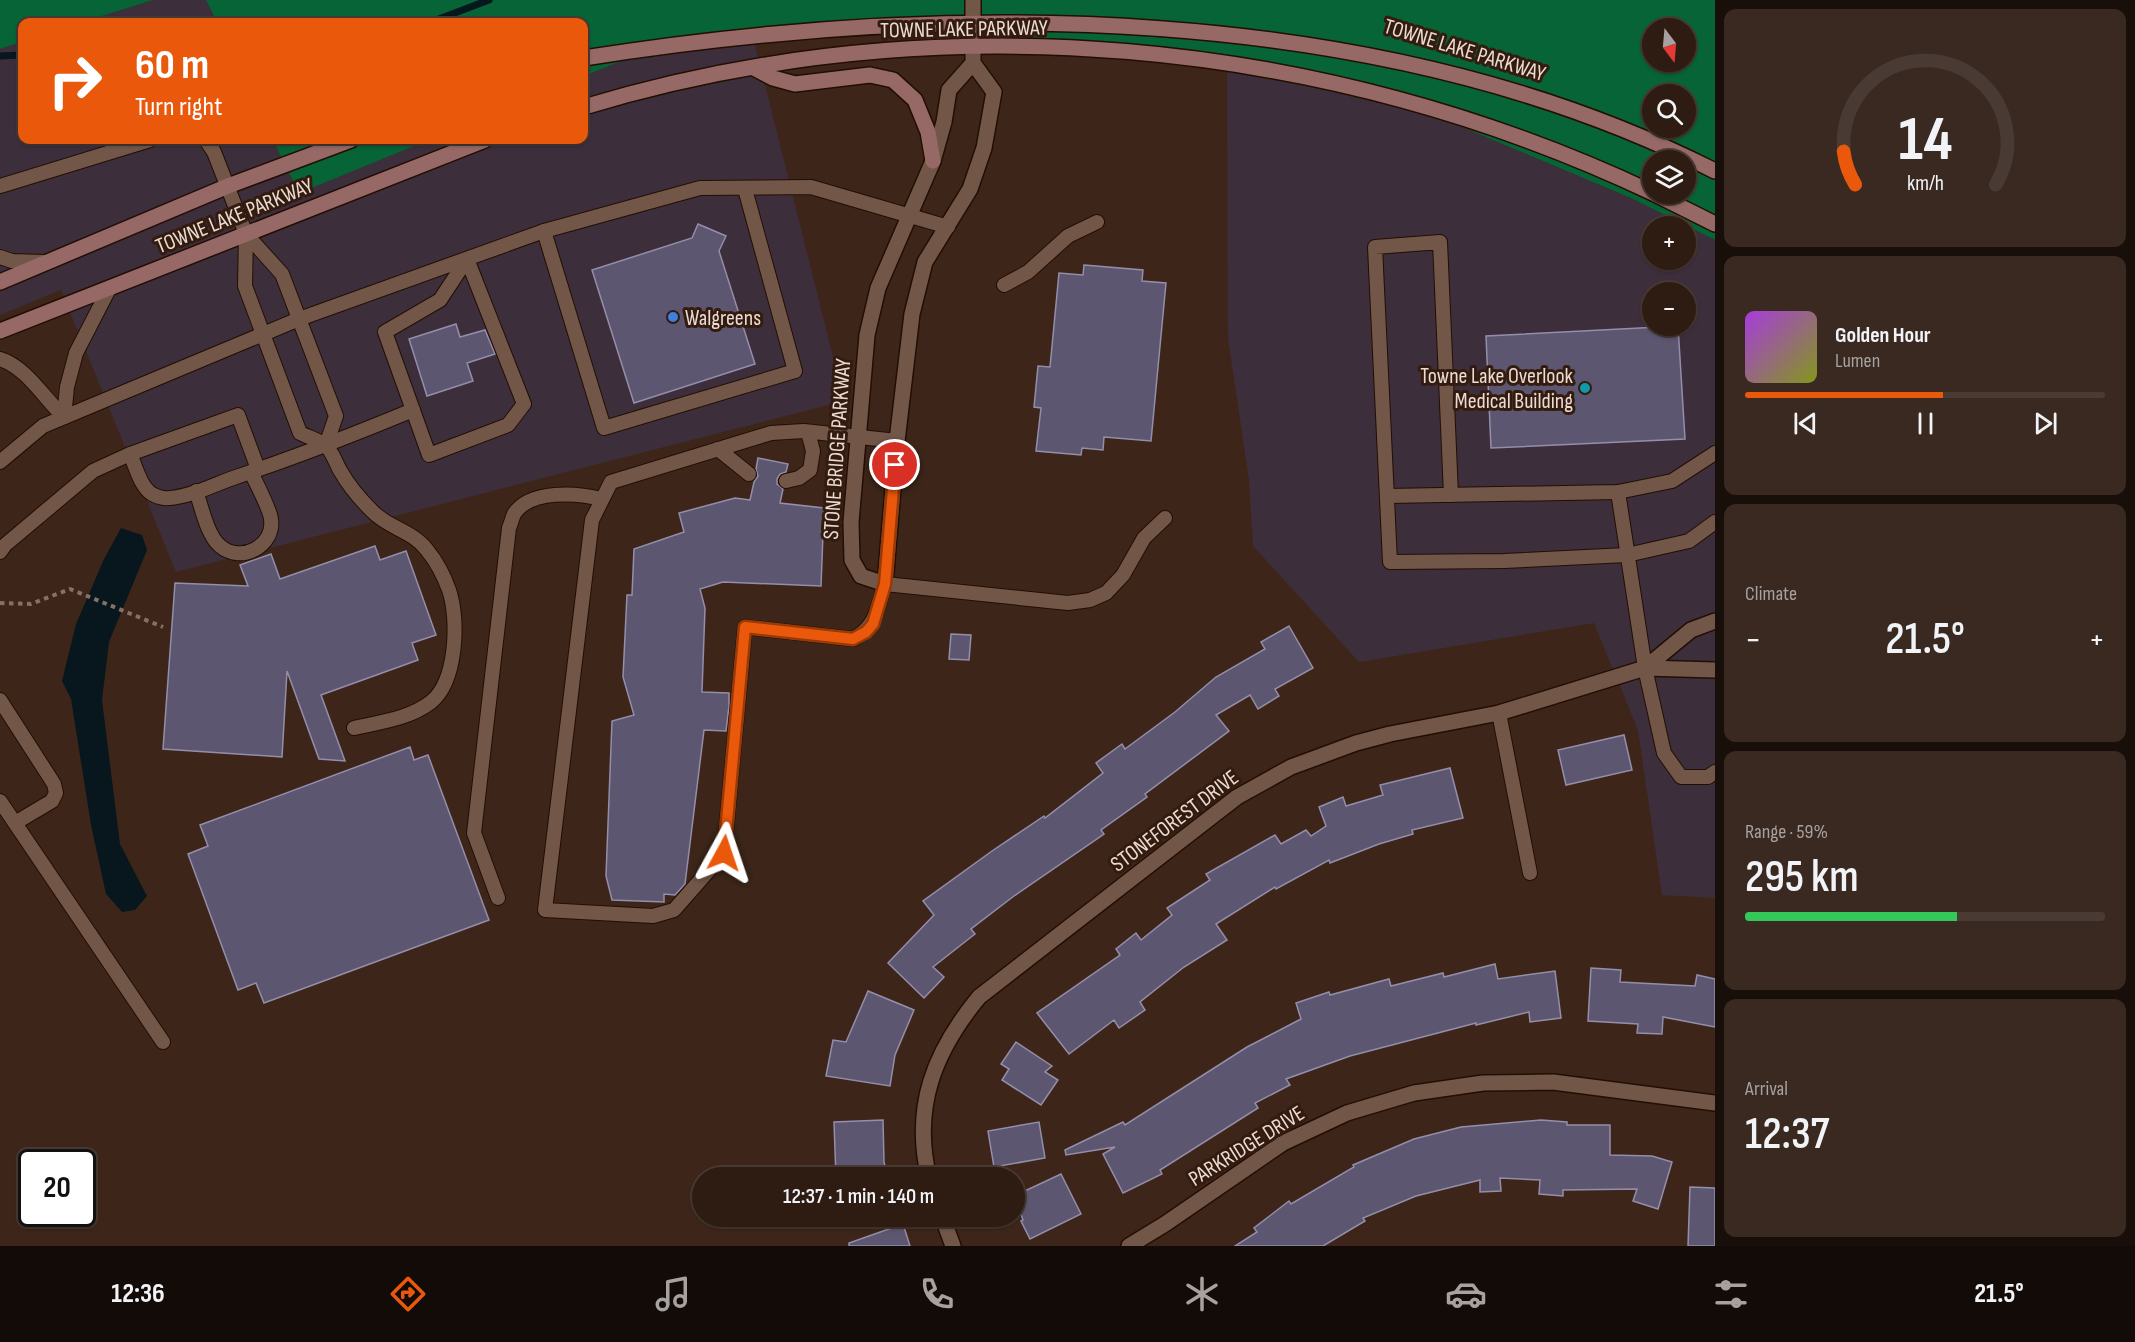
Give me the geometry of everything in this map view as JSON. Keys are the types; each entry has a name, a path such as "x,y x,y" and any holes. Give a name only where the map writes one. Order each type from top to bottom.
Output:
{"main road":[{"name":"TOWNE LAKE PARKWAY","path":"969,1 993,0"},
{"path":"588,57 627,45 759,21"},
{"name":"TOWNE LAKE PARKWAY","path":"1322,32 1401,51 1499,80 1629,130 1715,171"},
{"name":"TOWNE LAKE PARKWAY","path":"588,106 671,83 835,56 972,46 1028,46 1152,53 1301,74 1436,109 1597,166 1642,187"},
{"path":"754,68 773,78 795,84 870,75 893,80 915,100 928,132 933,161"},
{"name":"TOWNE LAKE PARKWAY","path":"0,282 228,186 340,144"},
{"name":"TOWNE LAKE PARKWAY","path":"0,331 475,144"},
{"name":"TOWNE LAKE PARKWAY","path":"1676,204 1715,224"}],"street":[{"path":"885,584 897,441 912,314 925,262 970,189 984,148 994,92 973,63 969,1"},
{"name":"STONE BRIDGE PARKWAY","path":"885,584 861,576 852,560 851,522 867,335 878,288 933,161 944,122 949,90 973,63"},
{"name":"STONEFOREST DRIVE","path":"1645,668 1690,630 1715,621"},
{"name":"STONEFOREST DRIVE","path":"927,1167 923,1122 928,1088 939,1055 979,997 1246,792 1291,767 1356,742 1499,713 1645,668 1715,670"},
{"name":"PARKRIDGE DRIVE","path":"1129,1246 1283,1143 1347,1113 1414,1093 1483,1083 1553,1082 1715,1103"},
{"path":"946,1227 953,1246"}],"lane":[{"path":"0,186 137,144"},
{"path":"208,144 228,186 246,234 282,274 336,416 327,446"},
{"path":"0,462 43,426 263,334 544,231 700,188 811,187 948,227"},
{"path":"544,231 604,428 795,371 745,189"},
{"path":"1004,285 1028,272 1068,236 1097,222"},
{"path":"246,234 245,286 300,433 327,446 357,496 375,514 417,539 427,549 446,583 453,606 452,662 442,690 431,702 417,710 398,718 354,728"},
{"path":"1451,495 1440,242 1375,247 1390,562 1504,561 1627,555 1689,541 1715,522"},
{"path":"0,257 12,261 46,261"},
{"path":"467,259 524,404 508,425 429,455 385,332 440,300 467,259"},
{"path":"64,417 76,353 109,290"},
{"path":"0,359 12,362 24,372 44,398 64,417"},
{"path":"130,454 142,482 152,494 166,499 327,446 413,410"},
{"path":"0,552 5,544 93,471 130,454 238,416 272,519 267,539 260,547 250,552 230,552 220,546 213,538 196,491"},
{"path":"786,481 799,478 810,470 813,451 808,432"},
{"path":"897,441 808,432 771,433 611,482 592,520 545,910 653,916 674,910 724,853 745,627 853,639 866,632 873,624 885,584 1068,603 1090,600 1106,593 1123,575 1144,538 1165,518"},
{"path":"718,449 749,474"},
{"path":"1387,496 1618,492 1672,481 1715,453"},
{"path":"1618,492 1645,668 1664,753 1681,777 1708,777 1715,772"},
{"path":"498,898 474,833 509,528 514,514 530,501 550,496 579,494 602,500"},
{"path":"0,700 54,784 56,793 52,801 15,823"},
{"path":"1499,713 1530,873"},
{"path":"0,801 163,1042"}],"path":[{"path":"0,603 31,604 70,589 163,627"}],"shaded area":[{"path":"153,0 206,0 215,18 96,18"},
{"path":"754,41 844,401 176,572 61,290 0,315 0,49 18,43 18,144 275,144 299,192 419,144 588,144 588,74 619,62"},
{"path":"1227,70 1365,86 1633,199 1667,216 1642,216 1642,270 1696,270 1696,230 1715,240 1715,898 1662,895 1638,730 1594,623 1359,662 1253,546 1249,480 1228,338"},
{"path":"121,528 142,535 147,550 109,642 102,700 120,844 147,896 135,910 122,912 106,894 91,825 71,699 62,681 76,624 104,559"}],"green space":[{"path":"0,0 153,0 96,18 18,18 18,43 0,49"},
{"path":"206,0 1715,0 1715,240 1696,230 1696,216 1667,216 1643,204 1696,204 1696,150 1642,150 1642,204 1365,86 1227,70 911,17 619,62 588,74 588,18 215,18"},
{"path":"275,144 419,144 299,193"}],"building":[{"name":"Walgreens","path":"698,224 726,236 719,251 755,364 634,403 592,270 692,238"},
{"path":"1084,265 1143,270 1142,281 1166,283 1151,441 1104,437 1103,450 1082,448 1081,455 1036,451 1041,408 1034,407 1038,366 1050,367 1059,273 1083,275"},
{"path":"456,324 460,337 485,330 495,354 467,363 473,381 427,396 409,339"},
{"name":"Towne Lake Overlook Medical Building","path":"1642,328 1642,336 1679,336 1685,439 1491,448 1486,336"},
{"path":"758,458 788,464 786,472 780,474 777,479 777,484 783,489 780,503 824,508 821,586 723,582 700,589 705,608 702,692 729,693 729,706 726,731 704,730 685,884 675,895 664,894 664,902 612,900 606,876 612,721 634,715 623,677 627,595 632,595 634,549 684,532 679,513 735,498 750,500 754,482 758,476 756,469"},
{"path":"375,546 380,560 406,551 436,635 412,643 418,660 321,695 345,761 319,759 287,671 282,757 163,749 175,583 248,586 240,565 271,554 280,579"},
{"path":"1289,626 1313,668 1275,689 1279,696 1258,709 1250,695 1216,715 1229,731 1145,794 1147,797 1101,830 1104,834 1014,896 971,929 975,934 933,967 944,977 924,998 888,963 934,915 923,901 992,851 1044,816 1045,818 1103,773 1096,763 1122,744 1125,749 1175,712 1216,677 1265,649 1261,642"},
{"path":"951,634 971,635 969,660 949,659"},
{"path":"1624,735 1632,770 1566,785 1558,750"},
{"path":"410,747 414,760 428,755 489,920 264,1003 256,983 238,990 188,854 208,846 200,825"},
{"path":"1450,768 1463,818 1412,830 1413,834 1330,863 1329,860 1276,889 1275,887 1216,924 1227,940 1184,967 1140,1002 1145,1010 1119,1028 1114,1020 1069,1054 1037,1013 1120,955 1116,949 1136,933 1141,940 1172,915 1167,908 1210,880 1206,874 1275,835 1281,844 1306,830 1311,836 1326,826 1319,807 1343,797 1346,806 1383,795 1380,785"},
{"path":"1495,964 1498,979 1555,971 1561,1018 1530,1022 1529,1012 1476,1025 1476,1023 1350,1056 1286,1079 1290,1085 1255,1103 1258,1108 1160,1170 1162,1174 1123,1193 1103,1154 1115,1147 1066,1155 1065,1150 1123,1122 1125,1125 1247,1047 1301,1019 1296,1003 1329,992 1330,995 1389,979 1391,986 1443,973 1444,977"},
{"path":"1591,968 1621,970 1620,982 1695,986 1697,975 1715,979 1715,1027 1663,1017 1662,1034 1637,1033 1638,1024 1588,1021"},
{"path":"868,991 914,1010 895,1055 890,1086 826,1076 833,1040 846,1042"},
{"path":"1016,1042 1052,1066 1045,1072 1058,1080 1041,1105 1002,1080 1009,1069 1001,1064"},
{"path":"883,1120 885,1167 836,1167 834,1122"},
{"path":"1541,1120 1567,1122 1567,1125 1610,1125 1610,1155 1652,1156 1672,1162 1658,1209 1633,1201 1637,1189 1563,1190 1563,1196 1539,1194 1540,1180 1500,1178 1501,1191 1480,1192 1480,1180 1416,1196 1363,1218 1365,1221 1323,1246 1235,1246 1257,1232 1254,1228 1289,1201 1291,1204 1354,1167 1353,1165 1414,1139 1461,1127"},
{"path":"1039,1122 1045,1158 994,1167 988,1131"},
{"path":"1061,1174 1081,1214 1030,1239 1024,1227 1025,1191"},
{"path":"1690,1187 1715,1188 1715,1246 1688,1246"},
{"path":"894,1227 904,1227 910,1246 849,1246 849,1243"}],"waterway":[{"path":"442,18 489,0"},
{"path":"0,56 18,55"}],"place":[{"name":"Walgreens","path":"673,317"},
{"name":"Towne Lake Overlook Medical Building","path":"1585,388"}],"route":[{"path":"724,853 745,627 853,639 866,632 873,624 885,584 895,465"}]}
